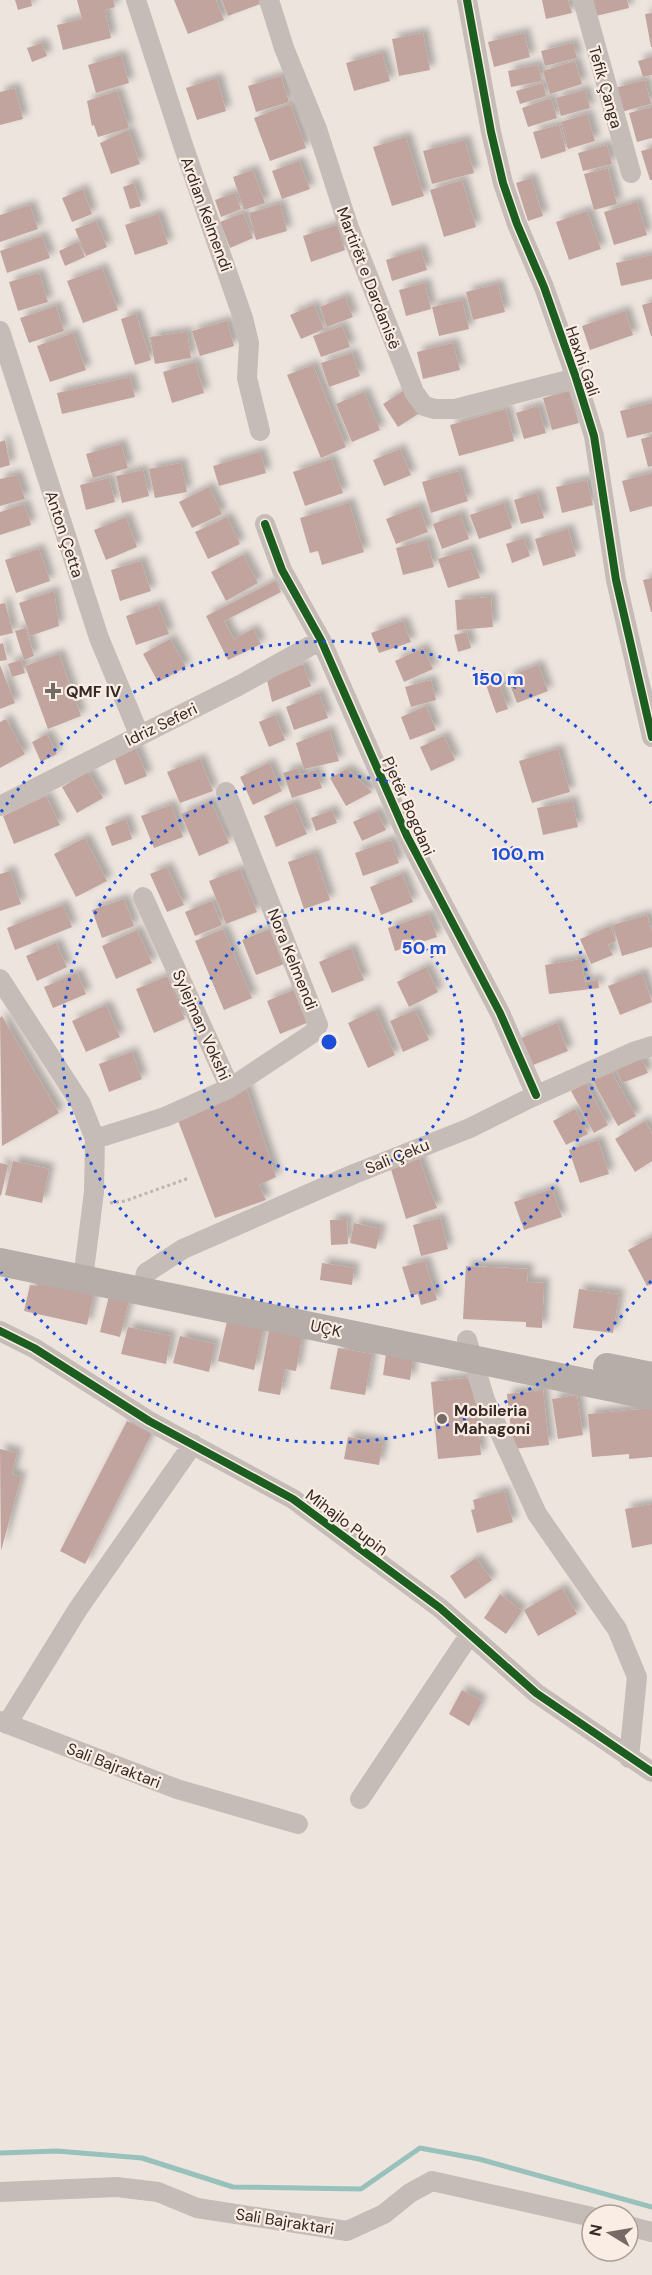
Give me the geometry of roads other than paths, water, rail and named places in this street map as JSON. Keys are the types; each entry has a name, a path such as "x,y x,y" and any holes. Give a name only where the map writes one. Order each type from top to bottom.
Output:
{"main road":[{"name":"UÇK","path":"0,1244 85,1270 469,1349 652,1396"},
{"name":"UÇK","path":"0,1262 85,1270"},
{"name":"UÇK","path":"469,1349 652,1376"}],"street":[{"name":"Ardian Kelmendi","path":"136,0 183,146 243,318 249,343 246,378 260,432"},
{"name":"Martirët e Dardanisë","path":"269,0 349,228 414,392 424,406 435,410 455,409 576,378"},
{"name":"Haxhi Gali","path":"467,0 491,132 503,183 517,224 544,287 594,436 616,580 652,737"},
{"name":"Tefik Çanga","path":"583,0 631,173"},
{"name":"Anton Çetta","path":"0,331 4,353 99,638 140,734"},
{"name":"Pjetër Bogdani","path":"265,524 282,570 321,640 407,836 500,1013 536,1095"},
{"name":"Idriz Seferi","path":"0,806 240,685 321,640"},
{"name":"Nora Kelmendi","path":"226,792 318,1025 313,1033 230,1088"},
{"name":"Sylejman Vokshi","path":"95,1139 165,1117 230,1088 143,897"},
{"path":"0,979 81,1104 95,1139 93,1204 85,1270"},
{"name":"Sali Çeku","path":"144,1282 183,1249 354,1174 470,1128 536,1095 633,1052 652,1047"},
{"name":"Mihajlo Pupin","path":"0,1331 34,1347 149,1421 293,1499 440,1608 536,1693 652,1772"},
{"path":"469,1349 485,1400 537,1514 617,1629 637,1677 629,1758"},
{"path":"4,1722 78,1609 192,1444"},
{"path":"360,1798 470,1634"},
{"name":"Sali Bajraktari","path":"4,1722 177,1789 298,1824"},
{"name":"Sali Bajraktari","path":"0,2192 117,2187 158,2192 197,2208 347,2230 384,2214 410,2193 432,2181 580,2214"}],"waterway":[{"path":"0,2153 57,2151 142,2158 233,2187 361,2189 420,2148 479,2159 652,2207"}],"place":[{"name":"QMF IV","path":"53,691"},
{"name":"Mobileria Mahagoni","path":"442,1419"}]}
